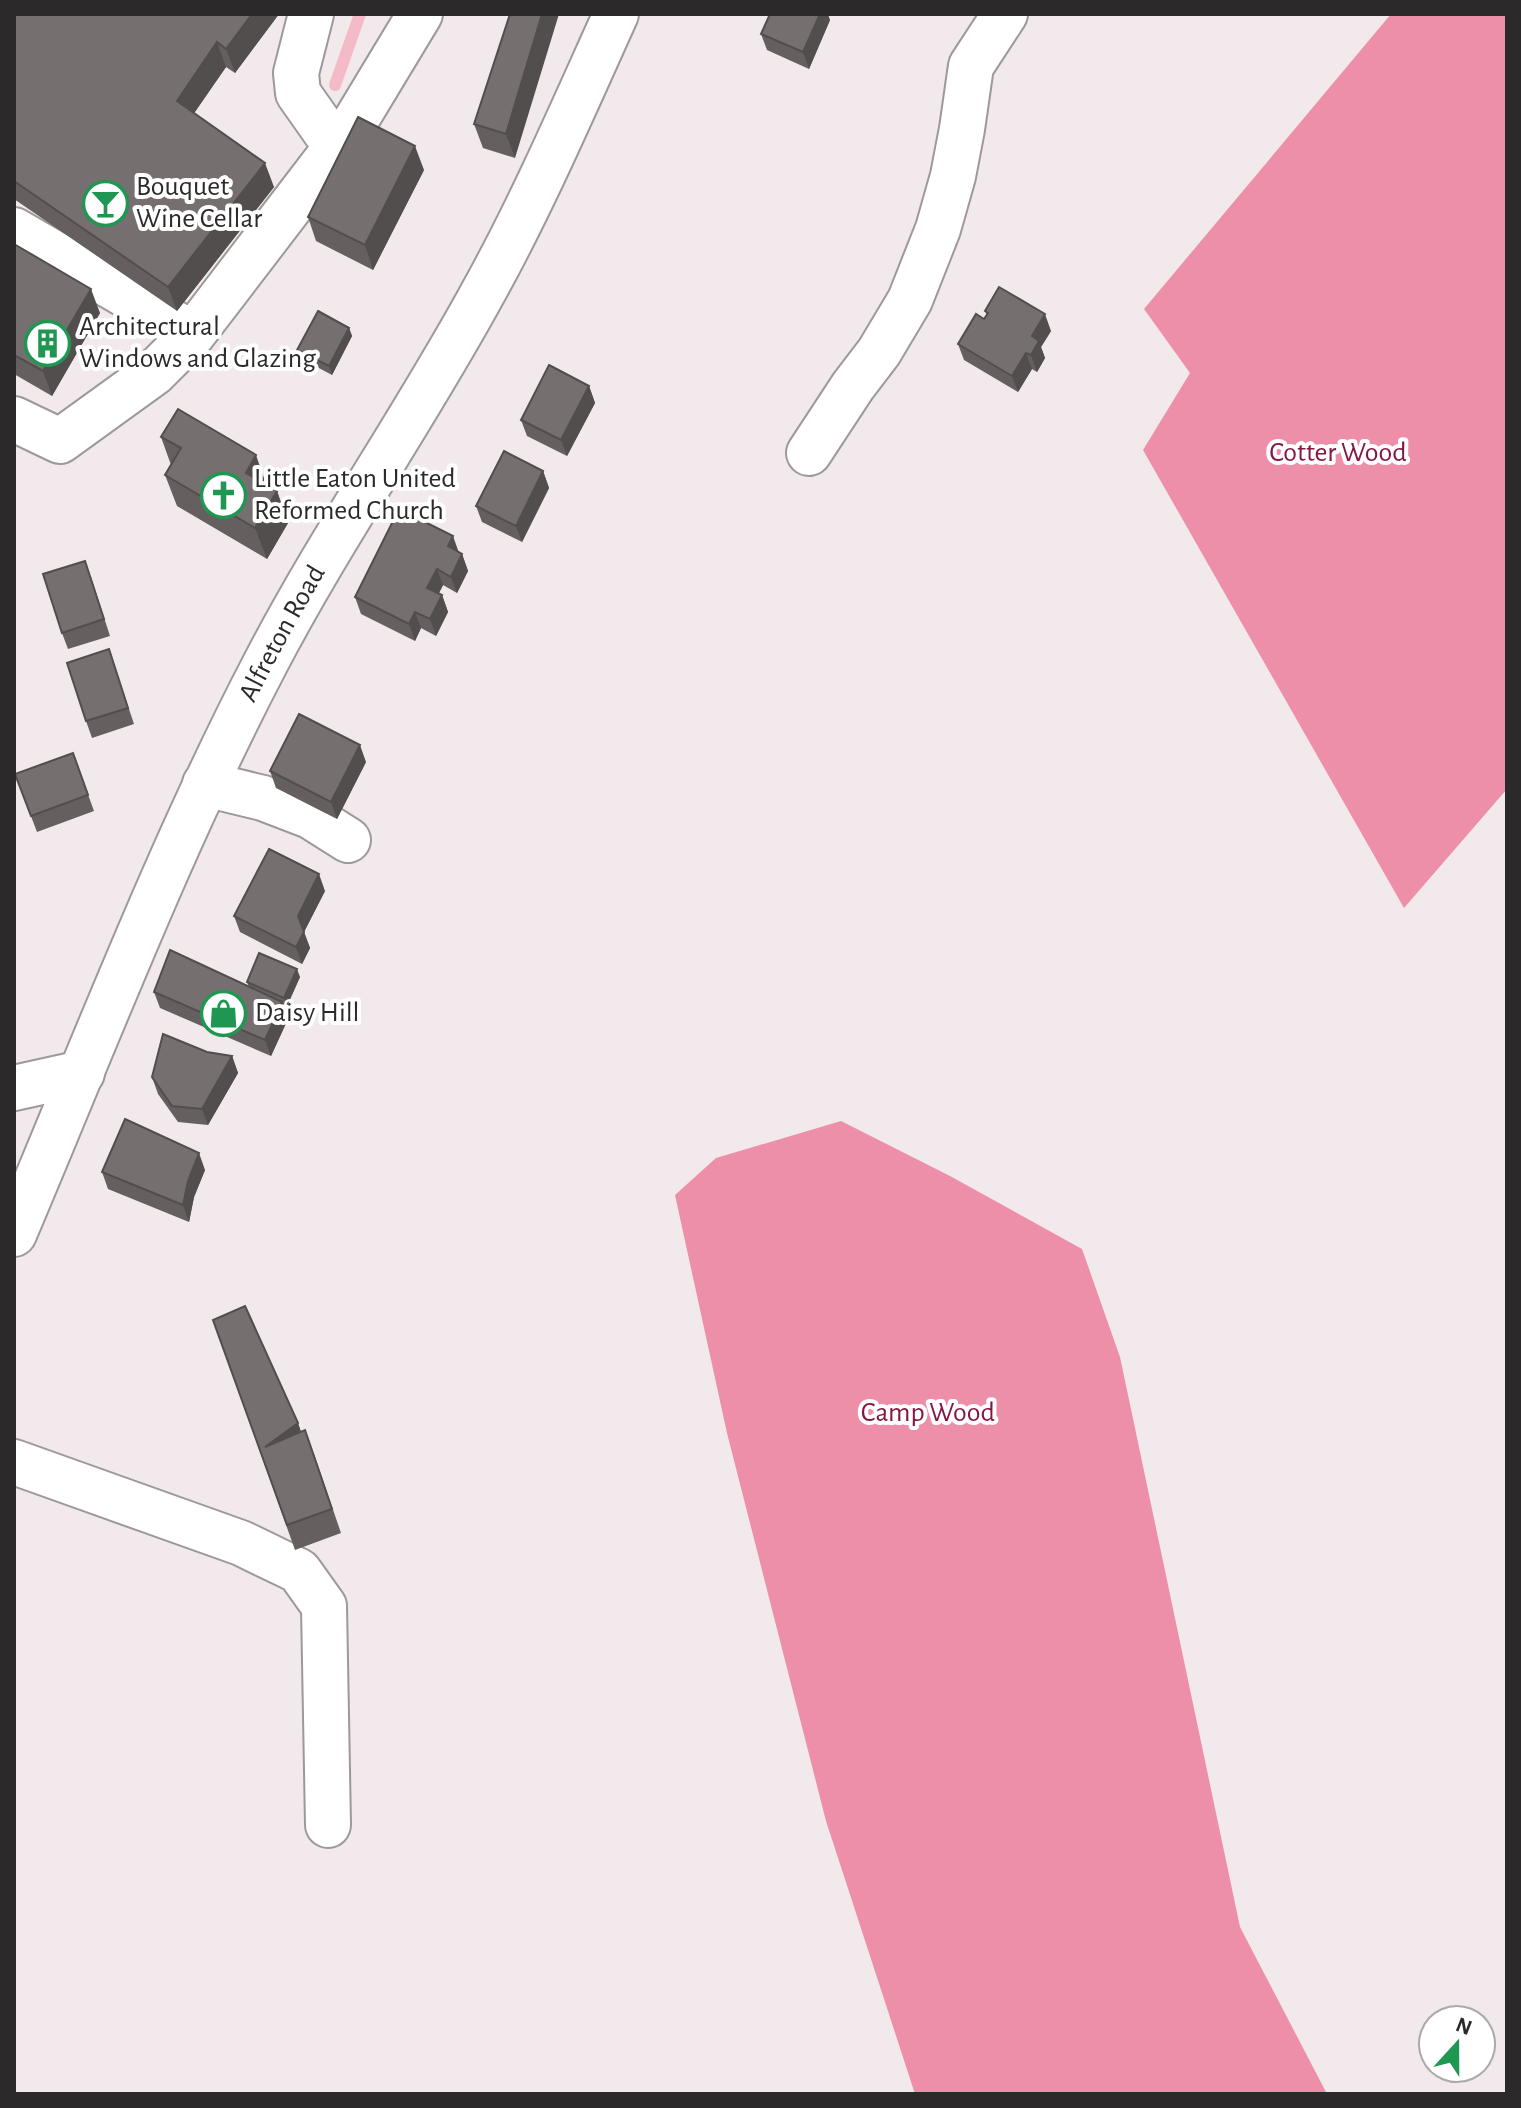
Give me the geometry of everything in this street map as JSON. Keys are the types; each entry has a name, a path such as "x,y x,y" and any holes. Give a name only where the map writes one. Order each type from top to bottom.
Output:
{"main road":[{"path":"311,14 296,73 298,93 336,147"},
{"path":"14,419 60,441 154,373 193,334 353,125 420,14"},
{"name":"Alfreton Road","path":"14,1234 205,784 267,660 508,247 616,14"},
{"path":"809,453 879,352 910,300 938,229 953,176 971,66 1005,14"},
{"path":"14,230 193,334"},
{"path":"205,784 263,798 310,816 348,840"},
{"path":"14,1088 82,1073"},
{"path":"14,1462 241,1543 299,1571 324,1606 328,1825"}],"green space":[{"name":"Cotter Wood","path":"1391,14 1507,14 1507,789 1404,908 1143,450 1190,373 1144,309"},
{"name":"Camp Wood","path":"841,1121 950,1176 1082,1249 1120,1357 1240,1927 1327,2094 915,2094 826,1821 727,1433 675,1195 716,1158"}],"building":[{"path":"14,14 252,14 226,49 217,42 177,101 265,163 168,287 14,181"},
{"path":"510,14 542,14 506,134 474,124"},
{"path":"770,14 820,14 803,52 761,34"},
{"path":"358,117 415,146 365,245 308,217"},
{"name":"Architectural Windows and Glazing","path":"14,244 91,289 43,371 14,355"},
{"path":"999,287 1045,314 1032,336 1039,341 1031,355 1026,353 1012,376 958,344 976,314 984,319 988,313 985,311"},
{"path":"318,311 349,328 329,366 297,350"},
{"path":"549,365 589,386 561,440 521,420"},
{"path":"178,409 256,455 246,473 277,491 255,528 165,475 181,448 161,437"},
{"path":"504,451 543,471 516,526 476,506"},
{"path":"399,509 453,536 448,546 462,554 451,577 437,569 427,588 442,595 430,619 415,612 409,624 355,597"},
{"path":"85,561 104,619 62,633 43,574"},
{"path":"109,649 128,708 86,721 67,663"},
{"path":"299,714 360,745 331,802 270,771"},
{"path":"73,753 88,795 31,816 15,774"},
{"path":"269,849 319,874 298,916 304,932 296,947 234,916"},
{"name":"Daisy Hill","path":"170,950 282,1002 265,1040 154,992"},
{"path":"259,953 297,969 284,998 247,982"},
{"path":"163,1034 207,1052 232,1056 202,1109 172,1106 152,1077"},
{"path":"125,1119 199,1153 183,1205 102,1172"},
{"path":"245,1306 298,1423 265,1447 305,1430 332,1509 287,1525 213,1320"}],"waterway":[{"path":"335,85 360,14"}],"place":[{"name":"Bouquet Wine Cellar","path":"105,203"},
{"name":"Architectural Windows and Glazing","path":"48,343"},
{"name":"Little Eaton United Reformed Church","path":"223,495"},
{"name":"Daisy Hill","path":"224,1013"}]}
